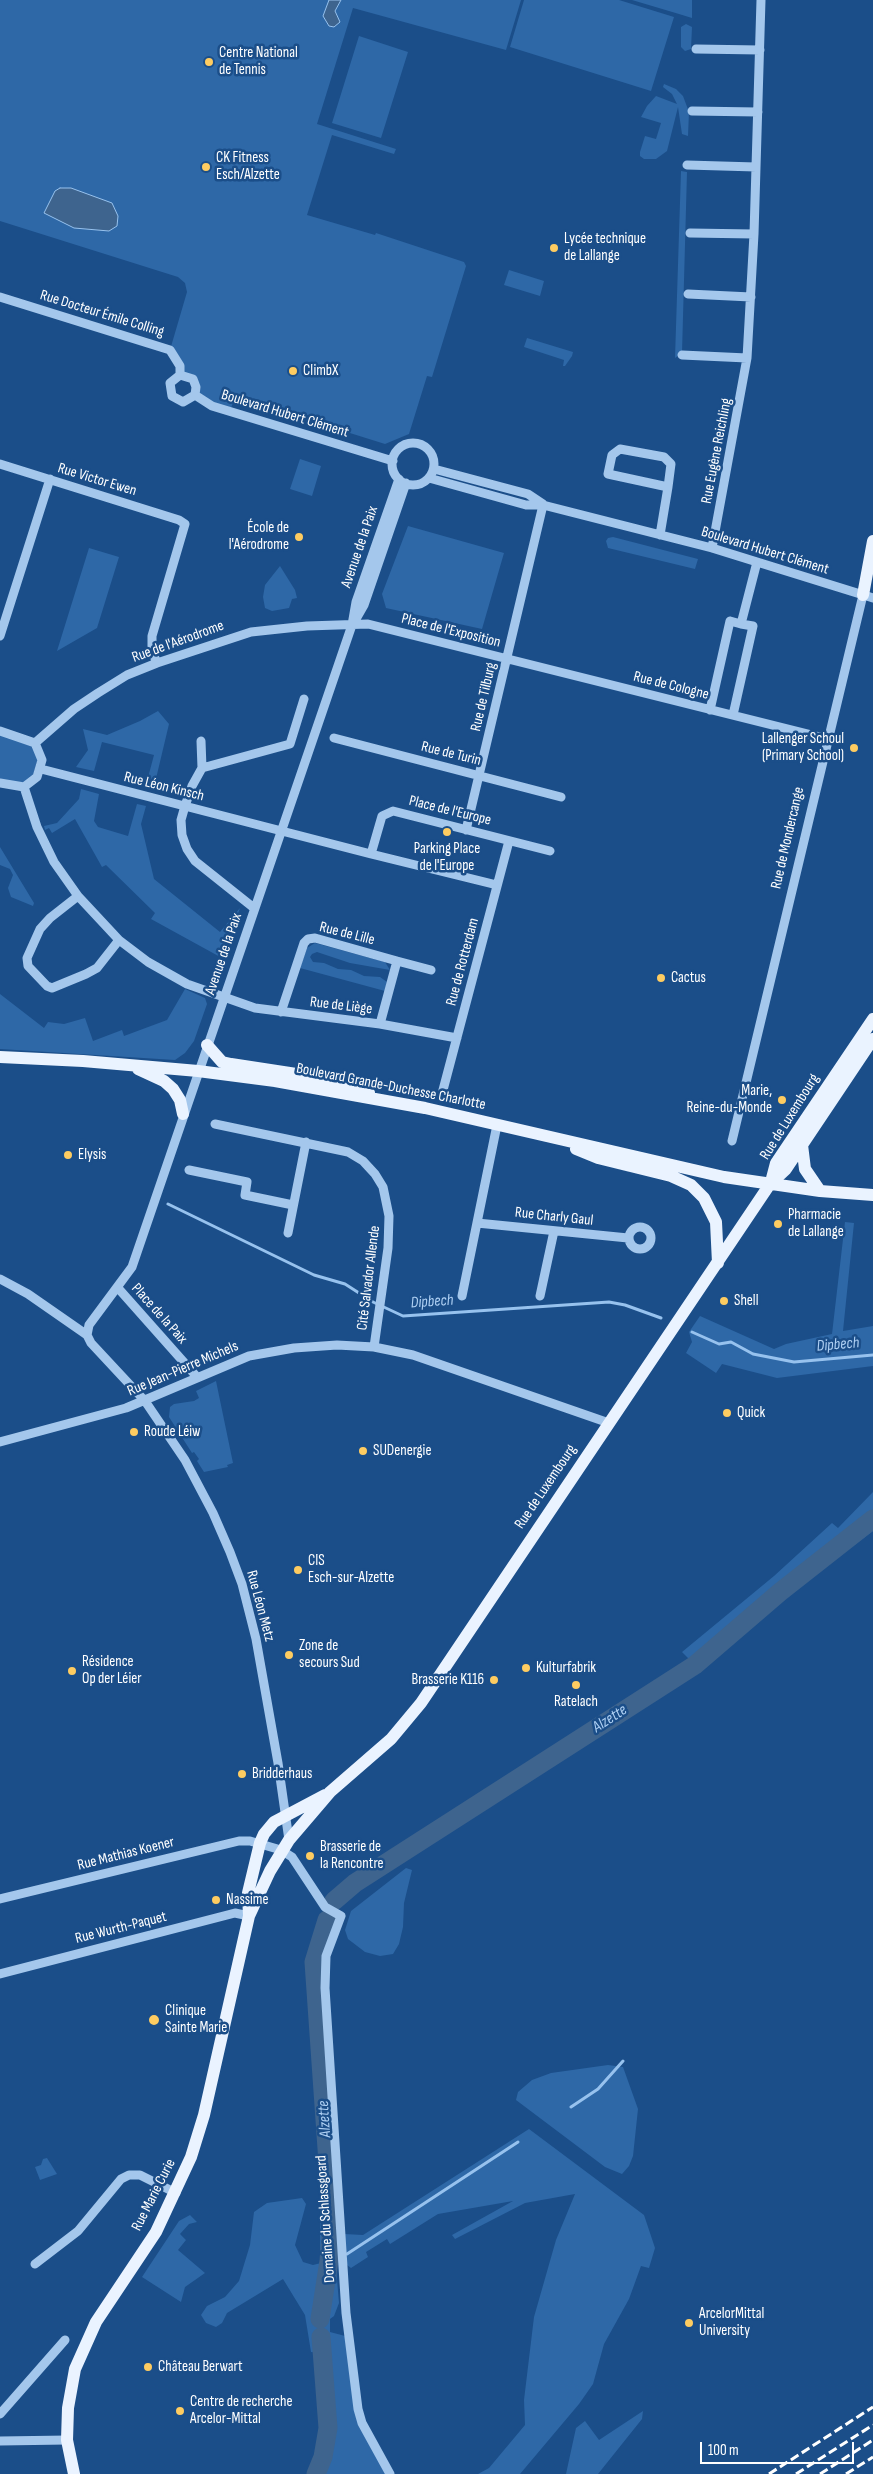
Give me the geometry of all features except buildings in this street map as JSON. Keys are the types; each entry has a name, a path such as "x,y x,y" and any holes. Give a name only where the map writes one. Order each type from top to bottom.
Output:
{"main road":[{"name":"Rue de Mondercange","path":"868,596 873,541"},
{"name":"Rue de Luxembourg","path":"770,1184 776,1163 873,1019"},
{"name":"Rue de Luxembourg","path":"330,1792 391,1739 421,1703 770,1184 786,1169 873,1039"},
{"path":"207,1046 220,1060 231,1064 342,1082 387,1101"},
{"name":"Boulevard Grande-Duchesse Charlotte","path":"0,1057 132,1065 198,1071 275,1082 387,1101 724,1176 820,1191 873,1195"},
{"path":"132,1065 169,1085 180,1100 183,1114"},
{"path":"546,1136 598,1158 671,1176 691,1185 704,1198 716,1222 718,1263"},
{"path":"802,1145 805,1170 820,1191"},
{"path":"249,1916 248,1893 260,1843 268,1827 285,1814 330,1792"},
{"path":"249,1916 286,1845 330,1792"},
{"name":"Rue Marie Curie","path":"74,2474 68,2440 71,2388 83,2347 96,2322 156,2232 191,2158 204,2115 249,1916"}],"street":[{"name":"Rue Eugène Reichling","path":"712,548 747,358 754,234 760,0"},
{"path":"696,49 760,50"},
{"path":"692,111 758,112"},
{"path":"687,165 756,167"},
{"path":"690,233 754,234"},
{"path":"688,294 751,297"},
{"name":"Rue Docteur Émile Colling","path":"0,297 170,350 178,361 180,375"},
{"path":"682,355 747,358"},
{"path":"180,375 192,379 196,387 194,395 183,402 172,396 170,383 180,375"},
{"name":"Boulevard Hubert Clément","path":"194,395 212,406 393,461"},
{"path":"416,443 431,452 434,469 429,478 418,485 402,481 395,474 393,461 395,455 403,446 416,443"},
{"path":"660,534 668,487 671,464 664,457 620,448 612,455 608,474 668,487"},
{"name":"Rue Victor Ewen","path":"0,464 179,520 185,524 152,636 152,651 157,663"},
{"name":"Boulevard Hubert Clément","path":"434,469 528,494 543,505"},
{"name":"Boulevard Hubert Clément","path":"429,478 526,504 543,505 660,534 868,596"},
{"path":"0,636 50,479"},
{"name":"Avenue de la Paix","path":"118,1288 132,1267 352,625 356,602 402,481"},
{"name":"Place de l'Exposition","path":"352,625 368,624 507,659 543,505"},
{"path":"742,624 757,562"},
{"name":"Rue de Mondercange","path":"732,1141 828,740 868,596"},
{"path":"710,710 730,621 753,626 732,715"},
{"name":"Rue de l'Aérodrome","path":"35,743 74,709 98,693 127,676 157,663 251,632 307,626 352,625"},
{"name":"Rue de Cologne","path":"507,659 828,740"},
{"name":"Rue de Tilburg","path":"466,830 507,659"},
{"path":"202,768 290,744 304,699"},
{"path":"0,731 35,743 40,751 41,769 37,777 24,787 0,783"},
{"name":"Rue de Turin","path":"334,738 561,797"},
{"path":"201,742 202,768 192,786 181,820 182,835 186,849 195,861 254,908"},
{"name":"Rue Léon Kinsch","path":"41,769 281,831"},
{"path":"24,787 41,836 54,862 78,896 119,940 97,968 52,988 46,986 28,966 27,958 40,929 50,918 78,896"},
{"name":"Place de l'Europe","path":"371,854 382,816 393,811 550,851"},
{"path":"281,831 497,885"},
{"name":"Rue de Rotterdam","path":"443,1090 509,841"},
{"name":"Rue de Lille","path":"281,1012 304,943 308,939 315,938 431,970"},
{"name":"Rue de Liège","path":"119,940 148,962 187,984 255,1008 380,1024 457,1038"},
{"path":"380,1024 397,961"},
{"name":"Cité Salvador Allende","path":"214,1124 348,1152 363,1161 375,1174 383,1187 389,1216 388,1248 374,1347"},
{"path":"462,1296 497,1125"},
{"path":"288,1233 306,1142"},
{"path":"189,1170 247,1182 245,1195 293,1205"},
{"name":"Rue Charly Gaul","path":"477,1223 628,1238"},
{"path":"540,1296 554,1231"},
{"path":"0,1279 28,1294 87,1335 91,1343 145,1401"},
{"name":"Place de la Paix","path":"87,1335 89,1326 118,1288 197,1377"},
{"name":"Rue Jean-Pierre Michels","path":"0,1442 91,1418 145,1401 249,1356 294,1348 337,1344 374,1347 413,1355 609,1423"},
{"name":"Rue Léon Metz","path":"145,1401 196,1479 242,1584 263,1678 278,1763 285,1814 286,1845"},
{"name":"Rue Mathias Koener","path":"0,1899 238,1841 286,1845"},
{"name":"Domaine du Schlassgoard","path":"286,1845 325,1907 341,1916 326,1956 325,1988 346,2314 358,2409 362,2423 390,2474"},
{"name":"Rue Wurth-Paquet","path":"0,1974 235,1913 249,1916"},
{"path":"35,2264 78,2231 121,2179 129,2175 140,2175 176,2193"},
{"path":"0,2414 65,2340"},
{"path":"0,2441 68,2440"}],"shaded area":[{"path":"0,0 329,0 323,16 337,16 335,11 341,0 521,0 506,50 353,8 317,124 396,149 394,154 332,135 307,215 375,235 376,233 464,262 466,266 432,377 427,376 409,434 385,444 235,397 230,411 212,406 196,391 170,350 187,292 185,283 178,277 0,221"},
{"path":"329,0 341,0 335,11 340,22 334,27 329,26 323,16"},
{"path":"524,0 619,0 674,17 651,91 510,47"},
{"path":"632,0 692,0 692,18 679,14"},
{"path":"686,24 692,27 691,49 685,51 681,47 681,27"},
{"path":"359,36 408,52 381,138 332,123"},
{"path":"664,84 676,89 683,96 689,112 688,136 682,134 678,107 667,151 656,159 644,159 640,156 640,152 645,136 656,139 661,123 641,117 647,106 656,96 677,104 672,94 663,87"},
{"path":"681,171 687,172 682,353 675,358"},
{"path":"60,188 71,188 112,203 118,216 117,226 109,231 74,228 44,213 55,191"},
{"path":"509,270 544,281 540,296 504,285"},
{"path":"527,338 573,352 572,356 563,366 564,360 524,347"},
{"path":"300,459 321,466 312,496 290,489"},
{"path":"408,526 504,553 482,629 386,608 382,594"},
{"path":"613,537 698,559 695,569 608,548 606,541 608,538"},
{"path":"89,548 119,557 97,628 57,651"},
{"path":"280,566 295,590 297,598 292,599 289,608 272,611 265,608 263,597 265,585"},
{"path":"158,711 169,724 154,787 146,785 154,755 102,742 94,771 76,767 88,750 83,729 107,735"},
{"path":"0,731 28,739 40,751 31,783 0,783"},
{"path":"81,789 99,794 94,821 98,827 128,836 137,804 146,806 141,824 154,879 220,932 240,908 222,958 151,919 155,913 106,865 102,867 75,819 52,833 49,828 45,830 44,826 57,823 79,799"},
{"path":"0,847 34,903 33,906 11,897 8,888 13,875 10,869 0,865"},
{"path":"315,943 385,962 390,970 350,963 317,952 310,957 313,962 324,963 338,969 351,970 364,976 380,977 387,982 385,991 300,968 307,948"},
{"path":"185,989 205,998 207,1004 194,1041 185,1053 175,1060 0,1049 0,994 44,1028 48,1022 64,1024 85,1018 93,1041 122,1030 124,1036 167,1020"},
{"path":"845,1222 854,1223 843,1331 873,1326 873,1366 777,1378 722,1364 716,1373 686,1353 692,1342 689,1332 700,1316 774,1349 786,1344 832,1334"},
{"path":"216,1381 233,1463 227,1465 228,1467 204,1472 197,1461 199,1459 194,1452 192,1453 169,1417 170,1407 174,1404 194,1401 199,1398 196,1391"},
{"path":"873,1492 873,1531 695,1665 682,1652 774,1576 832,1523 838,1528"},
{"path":"406,1868 412,1870 404,1903 403,1927 399,1944 393,1954 380,1956 365,1952 348,1939 345,1930 351,1911"},
{"path":"608,2065 623,2067 638,2109 633,2156 629,2166 622,2174 605,2167 516,2100 518,2092 532,2080 551,2073"},
{"path":"529,2129 644,2215 655,2248 649,2268 641,2266 629,2299 604,2344 593,2384 579,2404 520,2474 478,2474 489,2468 525,2425 524,2400 534,2317 556,2240 575,2194 525,2203 455,2239 452,2235 513,2201 438,2214 390,2244 387,2239 366,2252 368,2257 351,2268 347,2265 344,2234 363,2235"},
{"path":"47,2158 57,2174 40,2180 35,2167 41,2165 43,2159"},
{"path":"302,2198 306,2204 295,2245 303,2262 313,2265 329,2261 320,2251 320,2221 325,2218 332,2220 339,2303 334,2316 330,2319 330,2332 349,2337 358,2409 390,2474 316,2474 323,2457 328,2428 321,2353 311,2352 305,2315 283,2279 227,2313 222,2323 216,2327 206,2323 201,2315 207,2306 225,2297 239,2281 250,2245 254,2212 267,2203"},
{"path":"190,2215 197,2222 189,2224 180,2234 186,2240 178,2250 205,2273 185,2287 181,2302 142,2277 179,2221"},
{"path":"643,2411 642,2419 598,2474 566,2474 576,2428 585,2421 599,2440"}],"waterway":[{"name":"Dipbech","path":"168,1204 314,1275 345,1284 373,1302 403,1316 609,1302 625,1305 661,1318"},
{"name":"Dipbech","path":"692,1332 719,1344 731,1342 753,1354 794,1362 873,1355"},
{"name":"Alzette","path":"334,1901 355,1883 695,1665 780,1592 873,1519"},
{"name":"Alzette","path":"320,2319 329,2261 332,2220 314,1962 327,1920"},
{"path":"571,2107 598,2089 623,2061"},
{"path":"347,2254 518,2142"},
{"name":"Alzette","path":"316,2474 323,2457 328,2428 321,2337"}],"railway":[{"path":"769,2474 873,2407"},
{"path":"796,2474 873,2425"},
{"path":"820,2474 873,2440"},
{"path":"846,2474 873,2457"}],"place":[{"name":"Centre National de Tennis","path":"209,62"},
{"name":"CK Fitness Esch/Alzette","path":"206,167"},
{"name":"Lycée technique de Lallange","path":"554,248"},
{"name":"ClimbX","path":"293,371"},
{"name":"École de l'Aérodrome","path":"299,537"},
{"name":"Lallenger Schoul (Primary School)","path":"854,748"},
{"name":"Parking Place de l'Europe","path":"447,832"},
{"name":"Cactus","path":"661,978"},
{"name":"Marie, Reine-du-Monde","path":"782,1100"},
{"name":"Elysis","path":"68,1155"},
{"name":"Pharmacie de Lallange","path":"778,1224"},
{"name":"Shell","path":"724,1301"},
{"name":"Quick","path":"727,1413"},
{"name":"Roude Léiw","path":"134,1432"},
{"name":"SUDenergie","path":"363,1451"},
{"name":"CIS Esch-sur-Alzette","path":"298,1570"},
{"name":"Zone de secours Sud","path":"289,1655"},
{"name":"Kulturfabrik","path":"526,1668"},
{"name":"Résidence Op der Léier","path":"72,1671"},
{"name":"Brasserie K116","path":"494,1680"},
{"name":"Ratelach","path":"576,1685"},
{"name":"Bridderhaus","path":"242,1774"},
{"name":"Brasserie de la Rencontre","path":"310,1856"},
{"name":"Nassime","path":"216,1900"},
{"name":"Clinique Sainte Marie","path":"154,2020"},
{"name":"ArcelorMittal University","path":"689,2323"},
{"name":"Château Berwart","path":"148,2367"},
{"name":"Centre de recherche Arcelor-Mittal","path":"180,2411"}]}
